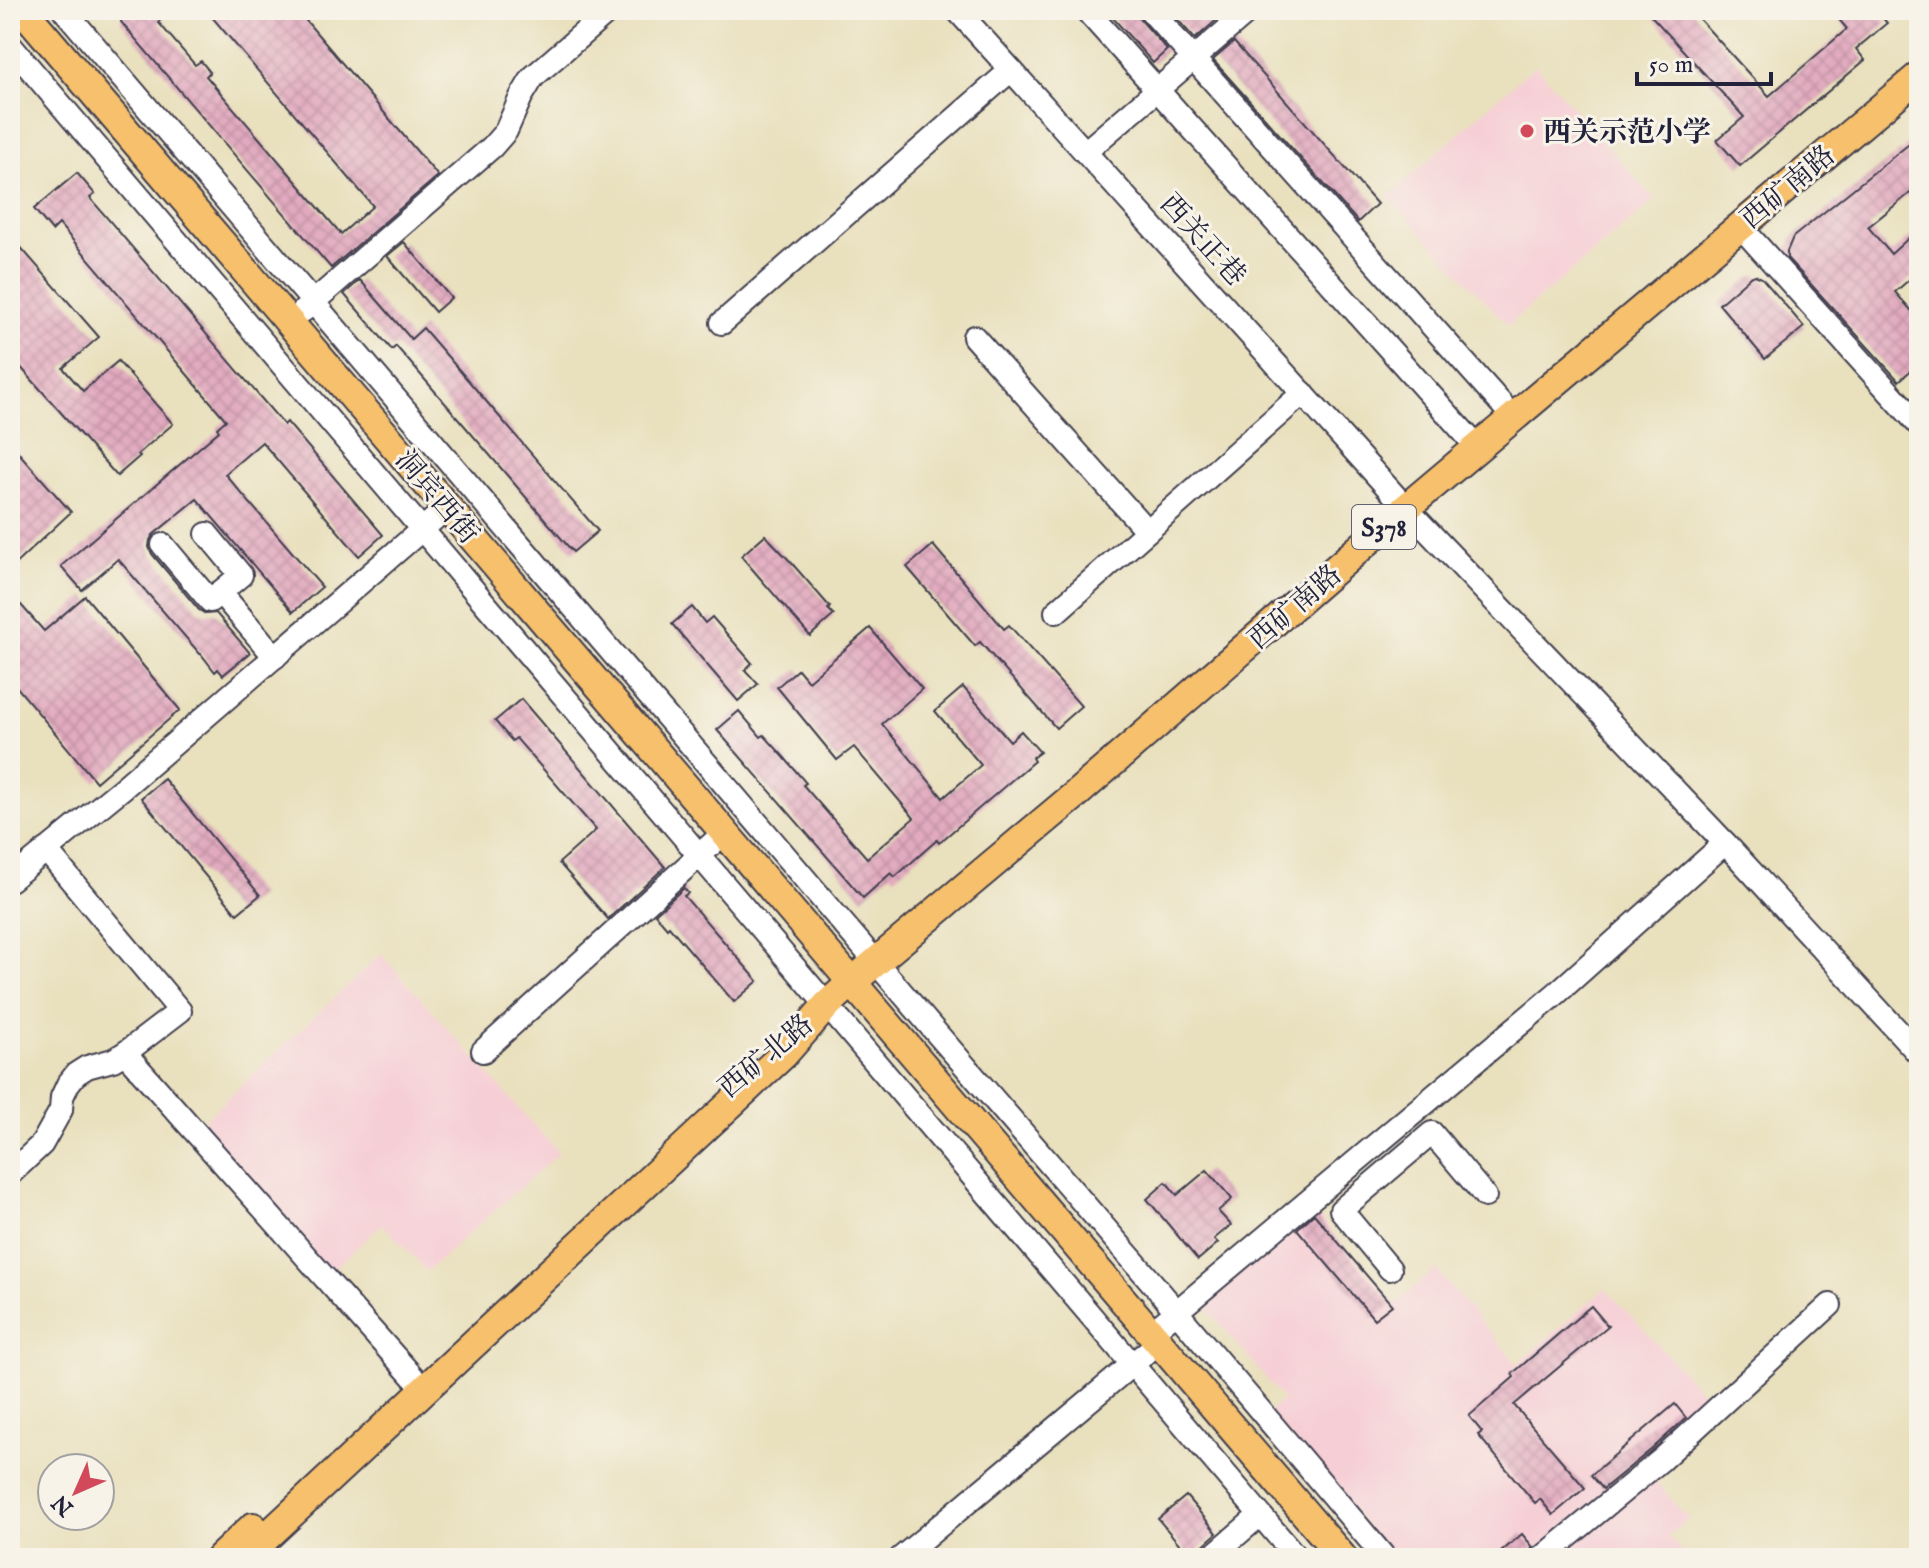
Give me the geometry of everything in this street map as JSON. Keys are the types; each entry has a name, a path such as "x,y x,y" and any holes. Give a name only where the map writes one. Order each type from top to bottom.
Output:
{"main road":[{"name":"洞宾西街","path":"31,20 1343,1558"},
{"name":"西矿南路","path":"827,1005 1406,508 1919,76"},
{"name":"西矿北路","path":"220,1558 773,1042 827,1005"},
{"name":"西矿北路","path":"244,1558 784,1054 827,1005"}],"street":[{"path":"1297,1558 423,529 11,50 31,20 63,10 1385,1558"},
{"path":"290,322 492,147 506,131 533,77 610,10"},
{"name":"西关正巷","path":"957,10 1406,508 1725,843 1919,1054"},
{"path":"1086,10 1478,448"},
{"path":"1150,10 1514,418"},
{"path":"1085,152 1245,12"},
{"path":"722,323 1011,70"},
{"path":"1740,226 1919,425"},
{"path":"974,337 1147,531"},
{"path":"1056,612 1303,393"},
{"path":"10,880 124,787 448,507"},
{"path":"163,545 210,601 241,575 207,534"},
{"path":"220,592 275,657"},
{"path":"483,1051 725,832"},
{"path":"901,1558 1133,1364 1177,1312 1557,993 1725,843"},
{"path":"10,1174 42,1144 61,1110 62,1097 68,1084 76,1074 125,1053 180,1011 46,850"},
{"path":"125,1053 413,1377"},
{"path":"1415,1113 1485,1196"},
{"path":"1390,1269 1341,1210 1432,1133"},
{"path":"1542,1558 1661,1460 1830,1305"},
{"path":"1210,1558 1260,1515"}],"shaded area":[{"name":"西关示范小学","path":"1535,65 1655,200 1508,325 1388,197"},
{"path":"381,954 559,1153 427,1271 382,1224 329,1273 198,1126"},
{"path":"1311,1207 1394,1304 1436,1269 1517,1364 1605,1288 1714,1405 1528,1558 1393,1558 1269,1412 1283,1399 1200,1300"},
{"path":"1649,1474 1688,1519 1668,1536 1687,1558 1550,1558"}],"building":[{"path":"128,10 173,10 158,22 195,65 201,61 210,72 206,76 341,234 373,206 206,10 297,10 438,176 331,268 121,22 122,15"},
{"path":"1106,10 1136,10 1167,50 1153,63"},
{"path":"1169,10 1228,10 1195,39"},
{"path":"1646,10 1691,10 1769,96 1847,29 1831,10 1876,10 1887,23 1856,49 1865,60 1740,166 1717,140 1744,117"},
{"path":"1234,42 1377,204 1358,222 1213,60"},
{"path":"1919,136 1919,186 1868,227 1891,254 1912,235 1919,244 1919,271 1895,292 1919,319 1919,363 1899,381 1787,258 1787,251 1793,237"},
{"path":"77,173 95,194 90,198 284,425 287,422 383,535 359,556 262,442 225,474 322,587 293,612 197,499 153,535 149,547 152,554 199,610 206,614 216,613 250,653 223,675 218,669 215,672 118,559 82,590 61,566 219,431 217,428 226,420 59,224 52,231 34,209"},
{"path":"10,235 99,337 63,368 83,391 118,361 173,424 117,476 10,355"},
{"path":"404,242 451,298 435,312 387,256"},
{"path":"1755,275 1762,278 1804,327 1765,359 1719,304"},
{"path":"360,280 411,339 423,328 598,531 573,552 396,346 392,350 344,294"},
{"path":"10,443 71,512 10,569"},
{"path":"765,535 834,615 810,636 741,556"},
{"path":"933,545 1004,629 1009,625 1081,706 1056,728 980,642 975,646 907,567"},
{"path":"85,596 180,710 96,782 10,679 10,614 21,605 44,631"},
{"path":"692,607 705,623 712,617 752,663 745,670 758,684 738,701 672,624"},
{"path":"870,628 922,689 882,724 943,798 981,765 935,711 963,687 1010,741 1021,731 1040,752 1032,758 1034,761 939,843 937,840 895,877 891,873 863,898 717,730 739,711 761,737 764,735 783,756 806,783 803,785 867,858 914,818 854,747 837,760 777,687 798,669 808,681"},
{"path":"521,699 665,867 608,919 559,863 596,830 516,738 512,741 495,721"},
{"path":"164,779 260,895 237,914 141,798"},
{"path":"684,888 688,893 684,896 758,981 734,1002 669,926 667,928 655,914"},
{"path":"1207,1170 1232,1199 1218,1211 1231,1225 1214,1239 1218,1243 1198,1260 1147,1199 1166,1182 1177,1195"},
{"path":"1314,1214 1392,1305 1374,1319 1297,1229"},
{"path":"1591,1306 1608,1326 1514,1405 1585,1488 1553,1515 1540,1499 1535,1503 1478,1435 1482,1432 1469,1416"},
{"path":"1675,1404 1686,1418 1603,1489 1591,1475"},
{"path":"1186,1496 1217,1533 1200,1548 1196,1558 1191,1558 1158,1519"},
{"path":"1522,1534 1533,1547 1525,1558 1494,1558"}],"place":[{"name":"西关示范小学","path":"1527,131"}]}
